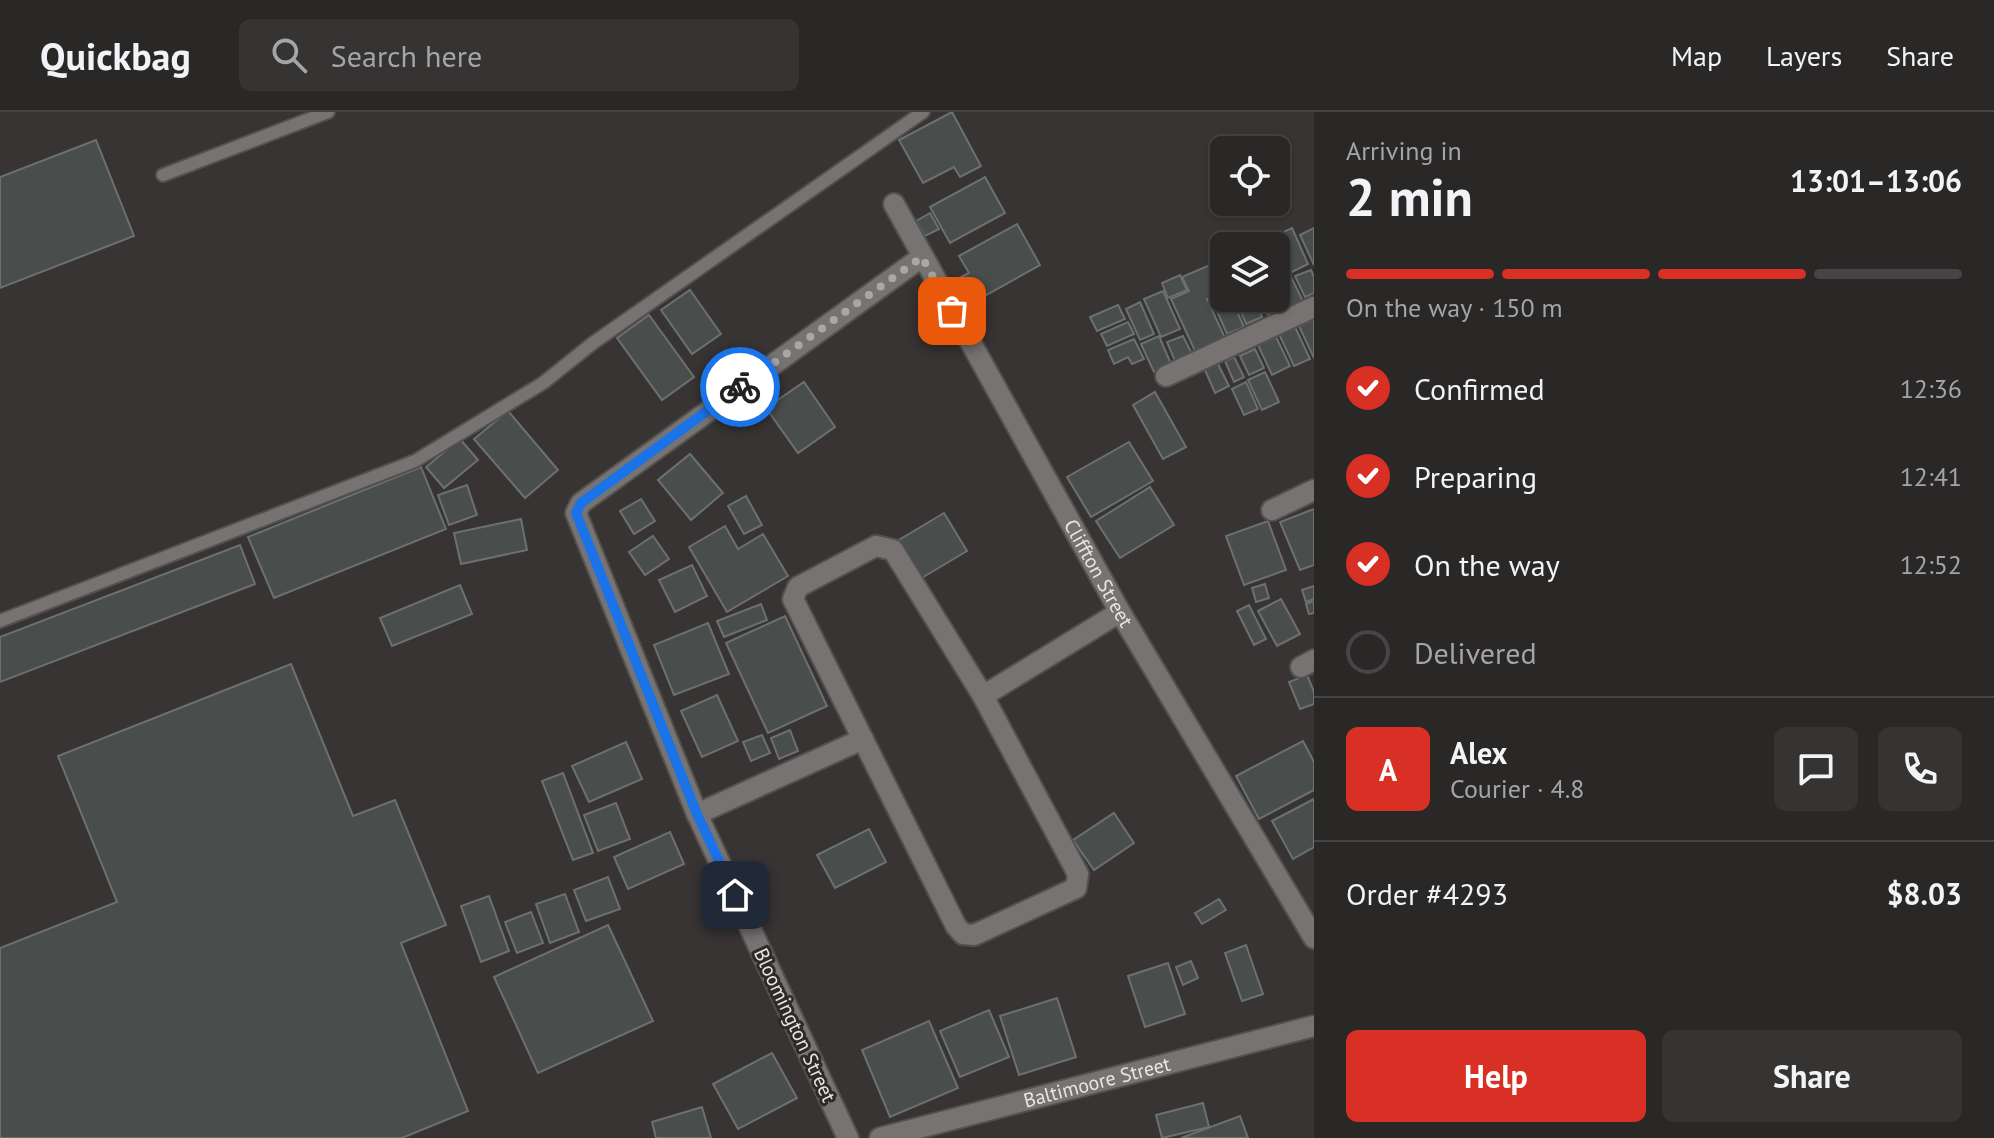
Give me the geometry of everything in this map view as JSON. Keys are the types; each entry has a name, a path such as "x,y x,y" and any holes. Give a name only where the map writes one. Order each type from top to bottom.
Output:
{"street":[{"name":"Cliffton Street","path":"894,204 1120,612 1314,938"},
{"name":"Bloomington Street","path":"848,1138 697,814 578,521 577,507 922,257"},
{"path":"1166,376 1314,307"},
{"path":"1272,510 1314,490"},
{"path":"876,546 893,550 983,696 1078,874 1078,882 1076,888 974,935 963,934 956,926 793,599 798,587 876,546"},
{"path":"983,696 1120,612"},
{"path":"697,814 863,739"},
{"name":"Baltimoore Street","path":"880,1138 1314,1026"}],"lane":[{"path":"163,175 328,112"},
{"path":"0,621 415,461 543,383 593,343 923,112"}],"building":[{"path":"952,112 981,166 960,177 954,167 923,183 899,140"},
{"path":"96,140 134,236 0,288 0,177"},
{"path":"985,177 1005,213 950,243 930,207"},
{"path":"930,213 939,229 925,236 916,221"},
{"path":"1017,224 1040,265 972,303 959,278 969,273 959,256"},
{"path":"1292,228 1308,264 1292,272 1290,232 1284,232"},
{"path":"1314,228 1314,265 1300,235"},
{"path":"1210,265 1210,298 1207,299 1210,312 1213,312 1225,338 1195,351 1171,299 1189,291 1182,277"},
{"path":"1311,270 1314,293 1305,297 1295,276"},
{"path":"1180,275 1187,290 1168,298 1162,283"},
{"path":"1290,277 1303,301 1290,307"},
{"path":"690,290 721,334 692,354 661,310"},
{"path":"1163,291 1180,329 1161,337 1144,299"},
{"path":"1140,302 1154,334 1140,340 1126,309"},
{"path":"1118,305 1125,319 1097,331 1090,317"},
{"path":"1217,312 1237,312 1244,327 1227,334"},
{"path":"1241,312 1260,312 1262,317 1246,324"},
{"path":"649,315 694,377 662,400 617,338"},
{"path":"1314,319 1314,358 1299,326"},
{"path":"1128,322 1134,334 1107,346 1101,334"},
{"path":"1295,327 1310,359 1294,366 1279,334"},
{"path":"1159,336 1171,364 1154,372 1141,344"},
{"path":"1183,336 1192,354 1175,361 1167,342"},
{"path":"1276,337 1290,366 1272,375 1258,345"},
{"path":"1134,339 1144,359 1132,364 1128,357 1114,364 1108,350"},
{"path":"1255,349 1264,368 1249,375 1240,356"},
{"path":"1234,357 1244,377 1234,382 1225,361"},
{"path":"1217,362 1229,386 1215,393 1204,368"},
{"path":"1265,372 1279,402 1262,410 1248,380"},
{"path":"804,382 835,427 798,453 766,408"},
{"path":"1246,382 1258,409 1244,415 1232,389"},
{"path":"1155,392 1186,447 1163,459 1133,405"},
{"path":"508,411 558,470 525,498 474,439"},
{"path":"460,439 478,460 444,488 426,467"},
{"path":"1129,442 1153,481 1091,517 1067,477"},
{"path":"690,454 723,493 691,520 658,480"},
{"path":"421,467 446,529 274,598 248,537"},
{"path":"467,485 477,515 449,525 438,495"},
{"path":"1150,487 1174,525 1120,558 1096,521"},
{"path":"746,496 762,525 744,534 728,506"},
{"path":"641,499 655,521 634,534 620,511"},
{"path":"1314,509 1314,565 1300,570 1280,522"},
{"path":"944,513 967,551 920,579 897,541"},
{"path":"521,519 527,550 461,564 454,533"},
{"path":"1268,521 1286,570 1244,585 1226,536"},
{"path":"725,526 738,549 763,534 788,576 727,612 689,547"},
{"path":"653,536 669,559 645,575 629,552"},
{"path":"240,545 255,584 0,682 0,637"},
{"path":"692,565 707,596 675,612 659,580"},
{"path":"1265,584 1269,598 1256,602 1252,588"},
{"path":"460,585 472,614 392,646 380,618"},
{"path":"1314,586 1314,599 1306,602 1302,590"},
{"path":"1281,599 1300,634 1277,646 1258,611"},
{"path":"1314,601 1314,613 1309,614 1306,604"},
{"path":"761,604 767,620 724,637 717,621"},
{"path":"1249,605 1266,639 1254,645 1237,611"},
{"path":"785,616 827,706 768,733 726,643"},
{"path":"708,623 729,674 674,695 654,645"},
{"path":"291,664 353,816 395,800 446,925 401,943 468,1111 402,1138 0,1138 0,948 117,902 58,756"},
{"path":"1307,675 1314,692 1314,704 1300,709 1289,682"},
{"path":"717,695 738,741 702,757 681,711"},
{"path":"790,730 798,751 779,759 771,738"},
{"path":"762,735 770,753 751,761 743,742"},
{"path":"1303,741 1314,762 1314,790 1259,819 1236,776"},
{"path":"626,742 642,779 589,802 572,766"},
{"path":"563,773 593,853 573,860 542,781"},
{"path":"1314,799 1314,847 1293,859 1272,821"},
{"path":"616,803 630,839 598,851 584,815"},
{"path":"1114,813 1134,843 1094,870 1073,840"},
{"path":"869,829 886,862 835,888 817,855"},
{"path":"670,832 684,864 628,889 614,857"},
{"path":"608,877 620,909 586,921 574,890"},
{"path":"565,894 579,932 550,943 536,904"},
{"path":"489,896 509,951 481,962 461,906"},
{"path":"1219,899 1226,910 1202,924 1195,913"},
{"path":"531,912 543,943 517,953 505,922"},
{"path":"608,925 653,1021 538,1073 494,977"},
{"path":"1246,945 1263,994 1242,1001 1225,953"},
{"path":"1191,961 1198,978 1183,985 1176,967"},
{"path":"1168,963 1185,1014 1145,1027 1128,976"},
{"path":"1057,998 1076,1057 1019,1075 1000,1016"},
{"path":"989,1010 1009,1057 960,1077 940,1031"},
{"path":"929,1021 958,1088 890,1117 862,1050"},
{"path":"772,1053 797,1098 738,1129 713,1084"},
{"path":"1203,1103 1209,1127 1162,1138 1156,1115"},
{"path":"702,1107 711,1138 656,1138 652,1122"},
{"path":"1240,1116 1248,1138 1181,1138"}],"way so far":[{"path":"740,387 922,257 952,311"}],"route":[{"path":"735,895 697,814 576,513 581,503 740,387"}]}
